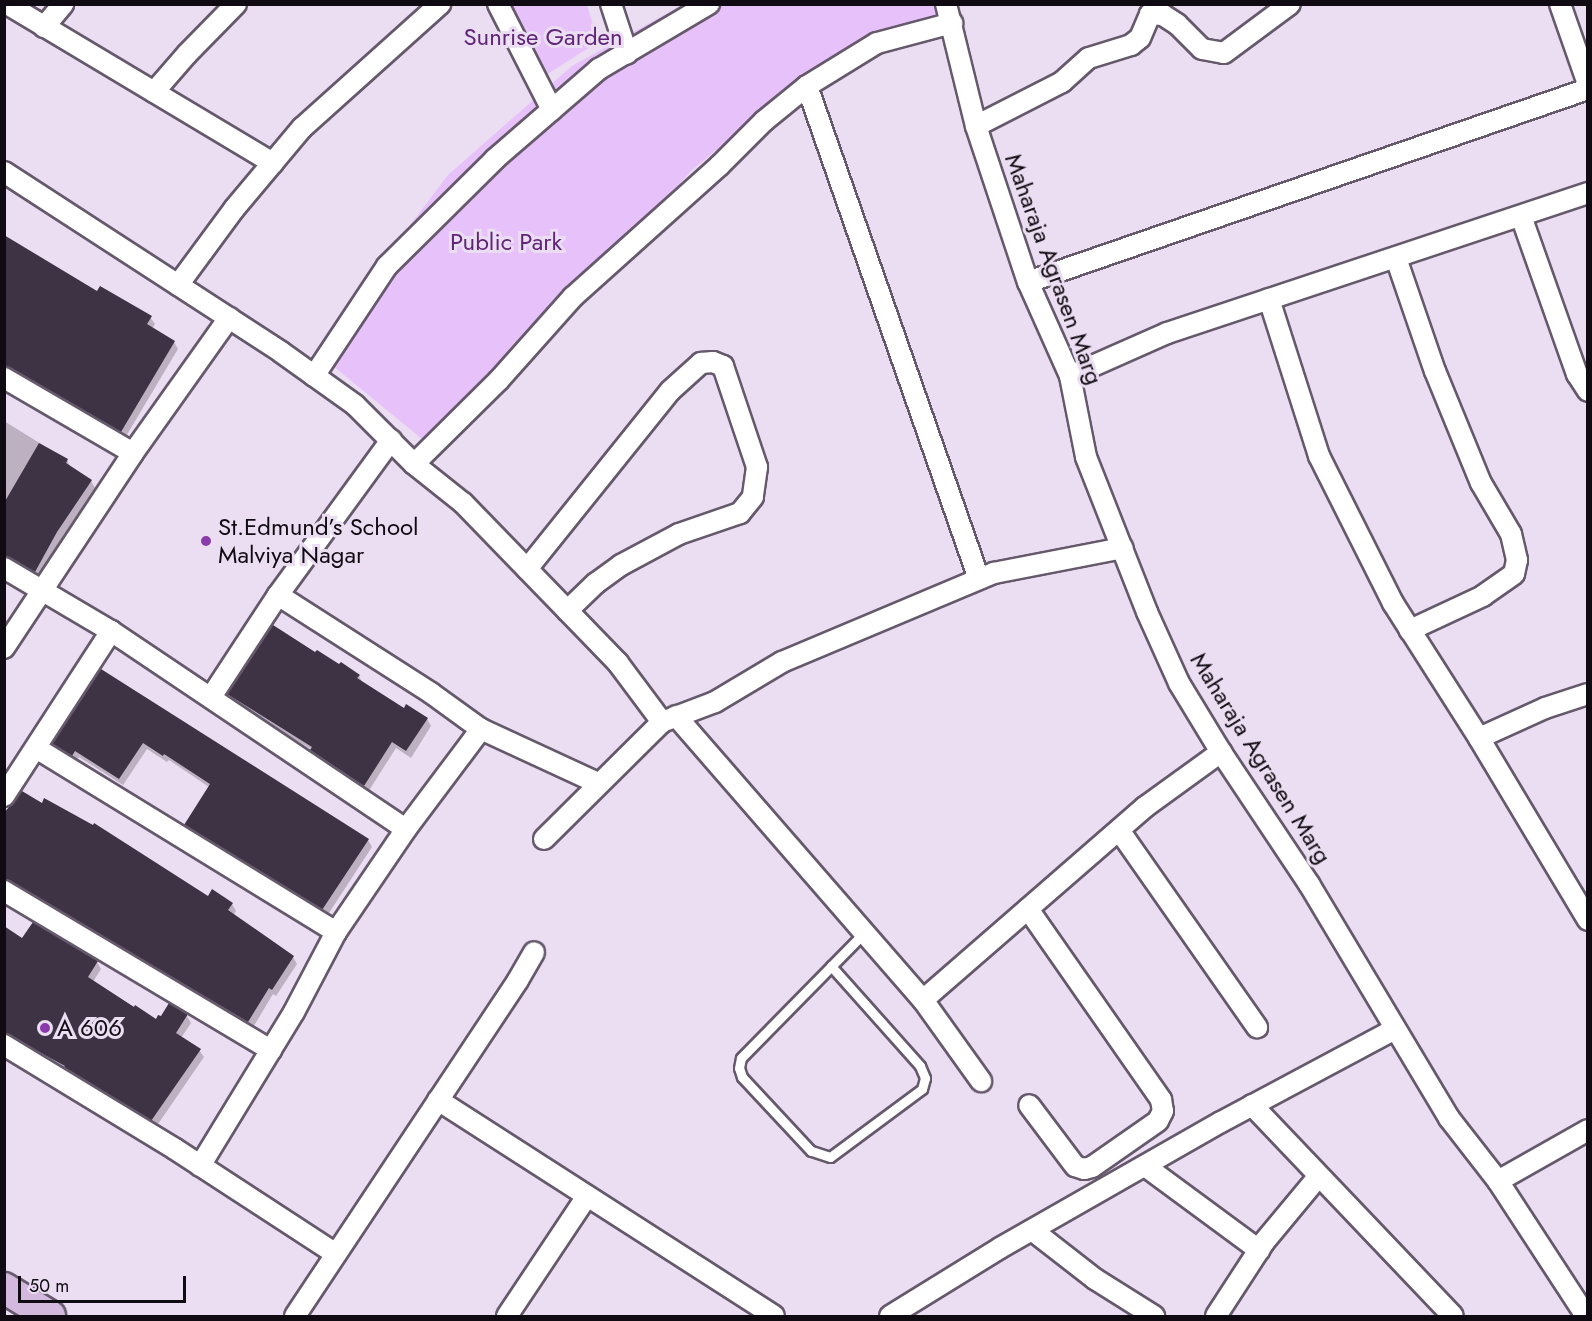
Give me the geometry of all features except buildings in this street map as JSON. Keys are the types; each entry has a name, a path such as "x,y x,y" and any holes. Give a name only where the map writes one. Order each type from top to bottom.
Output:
{"main road":[{"path":"4,1288 50,1317"}],"street":[{"path":"7,4 273,163"},
{"path":"44,27 63,4"},
{"path":"154,92 236,4"},
{"path":"178,285 302,128 440,4"},
{"path":"498,4 552,110"},
{"path":"611,4 627,53"},
{"path":"314,376 387,266 495,159 599,69 709,4"},
{"path":"1560,4 1587,84"},
{"path":"976,126 1062,82 1089,58 1131,45 1140,38 1148,9 1177,24 1202,49 1224,53 1286,6"},
{"path":"414,464 499,380 573,297 719,166 764,121 807,86 877,43 949,14"},
{"name":"Maharaja Agrasen Marg","path":"949,14 976,126 1028,282 1070,376 1086,457 1147,612 1179,683 1221,752 1303,875 1449,1118 1498,1180 1586,1317"},
{"path":"807,86 980,579"},
{"path":"1028,282 1504,120 1587,89"},
{"path":"4,172 229,318 355,405 414,464 463,503 618,663 865,932 923,1000 981,1081"},
{"path":"1070,376 1167,333 1587,193"},
{"path":"1521,216 1582,371 1587,391"},
{"path":"1396,258 1435,371 1481,483 1511,534 1517,560 1514,574 1483,596 1410,630"},
{"path":"1269,299 1319,456 1393,603 1479,738 1587,920"},
{"path":"4,648 133,453 229,318"},
{"path":"527,569 670,391 701,363 713,362 723,366 757,467 753,497 740,513 679,534 621,565 596,583 567,611"},
{"path":"4,378 133,453"},
{"path":"211,697 278,596 391,440"},
{"path":"544,839 598,783 669,719 716,702 782,662 994,573 1123,548"},
{"path":"4,568 111,632 406,829"},
{"path":"278,596 431,693 481,729 598,783"},
{"path":"4,796 111,632"},
{"path":"1479,738 1545,708 1587,694"},
{"path":"200,1166 271,1050 336,932 406,829 481,729"},
{"path":"36,748 336,932"},
{"path":"923,1000 1145,807 1221,752"},
{"path":"1119,830 1257,1028"},
{"path":"4,891 271,1050"},
{"path":"1028,909 1161,1100 1163,1111 1158,1121 1092,1167 1084,1169 1075,1166 1029,1105"},
{"path":"295,1317 518,980 534,952"},
{"path":"890,1317 1032,1230 1252,1105 1395,1029"},
{"path":"4,1045 200,1166 336,1254"},
{"path":"438,1100 774,1317"},
{"path":"1252,1105 1453,1317"},
{"path":"1498,1180 1587,1130"},
{"path":"1145,1166 1259,1250"},
{"path":"1216,1317 1259,1250 1318,1177"},
{"path":"507,1317 587,1196"},
{"path":"1032,1230 1095,1279 1154,1317"}],"lane":[{"path":"831,966 920,1066 925,1078 922,1089 830,1157 811,1151 742,1077 739,1068 741,1058 831,966 865,932"}],"green space":[{"name":"Sunrise Garden","path":"490,5 587,5 598,42 530,85"},
{"name":"Public Park","path":"682,5 937,5 943,26 800,82 692,170 433,448 315,351 448,175 572,66"}],"place":[{"name":"St.Edmund’s School Malviya Nagar","path":"206,541"},
{"name":"A 606","path":"45,1028"}]}
